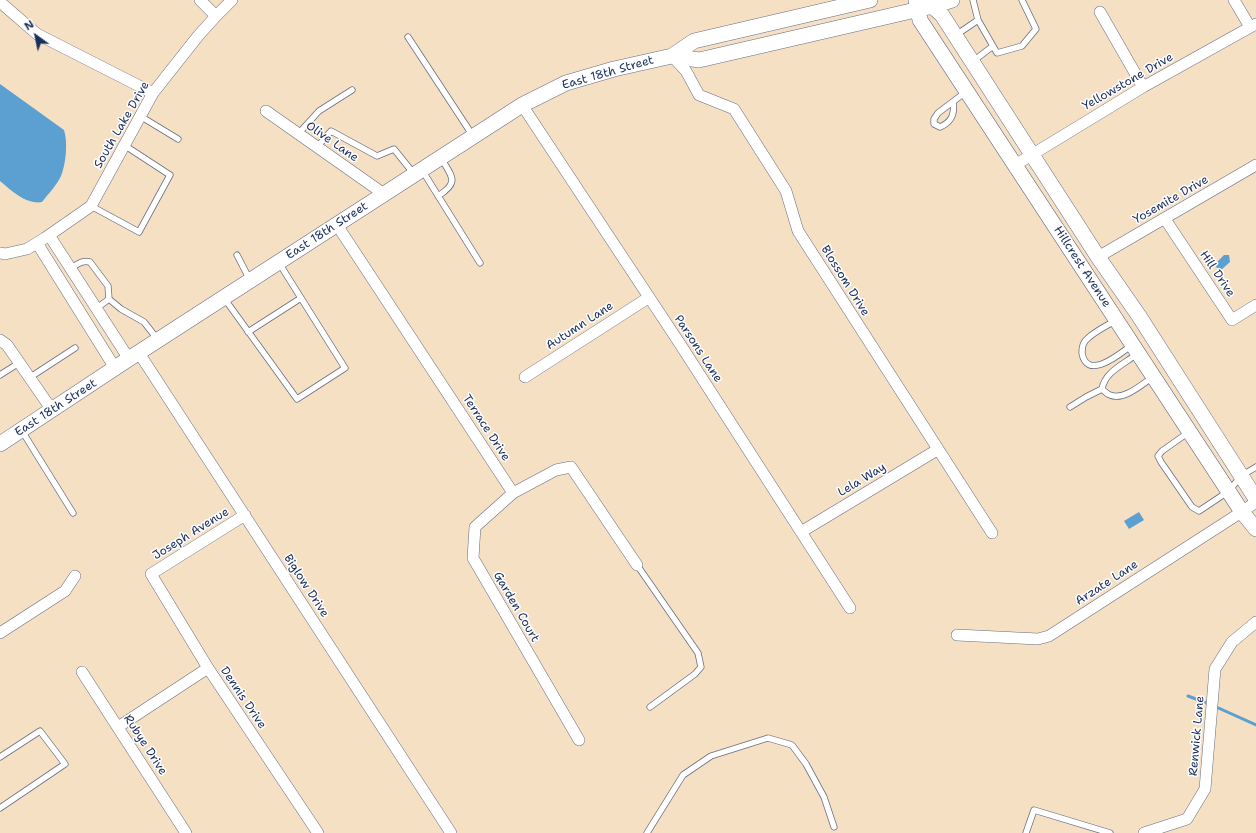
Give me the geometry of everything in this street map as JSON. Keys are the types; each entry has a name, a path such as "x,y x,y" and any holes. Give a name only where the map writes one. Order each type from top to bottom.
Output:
{"main road":[{"name":"East 18th Street","path":"672,56 694,41 870,0"},
{"name":"East 18th Street","path":"0,444 522,105 566,83 614,69 672,56 699,60 923,4 952,0"},
{"name":"Hillcrest Avenue","path":"1256,498 1139,316 1090,262 1015,165 920,20 923,4 942,15 1032,154 1090,262 1117,320 1242,512 1256,529"}],"street":[{"path":"200,0 216,16"},
{"name":"South Lake Drive","path":"0,253 5,254 27,249 91,206 153,93 216,16 232,0"},
{"path":"1234,0 1253,26"},
{"path":"0,2 37,34 153,93"},
{"path":"1100,12 1143,87"},
{"name":"Yellowstone Drive","path":"1015,165 1143,87 1253,26"},
{"name":"Blossom Drive","path":"672,56 686,71 699,95 734,109 786,191 798,231 937,450 992,533"},
{"name":"Parsons Lane","path":"522,105 648,298 680,344 850,608"},
{"name":"Olive Lane","path":"266,111 384,194"},
{"name":"Yosemite Drive","path":"1090,262 1256,165"},
{"name":"Hill Drive","path":"1165,219 1232,320 1256,305"},
{"name":"Terrace Drive","path":"337,225 513,493"},
{"path":"44,239 115,368"},
{"name":"Biglow Drive","path":"44,239 71,268 96,308 134,356 244,515 451,833"},
{"name":"Autumn Lane","path":"525,377 648,298"},
{"path":"0,340 7,345 52,410"},
{"name":"Lela Way","path":"801,532 937,450"},
{"path":"513,493 556,470 571,467 637,565"},
{"name":"Garden Court","path":"513,493 475,527 472,558 579,740"},
{"name":"Arzate Lane","path":"958,634 1038,640 1048,636 1256,502"},
{"name":"Joseph Avenue","path":"151,574 244,515"},
{"name":"Dennis Drive","path":"151,574 208,668 318,833"},
{"path":"0,633 65,591 74,576"},
{"name":"Renwick Lane","path":"1144,833 1157,831 1187,819 1205,789 1215,668 1232,642 1256,622"},
{"path":"118,727 208,668"},
{"name":"Rubye Drive","path":"82,672 186,833"}],"lane":[{"path":"973,0 978,20 997,53 1022,46 1036,30 1022,0"},
{"path":"955,35 978,20"},
{"path":"408,37 473,137"},
{"path":"972,62 993,46"},
{"path":"298,134 319,111 352,90"},
{"path":"953,102 955,111 947,124 940,127 934,124 934,118 938,113 967,91"},
{"path":"140,116 178,139"},
{"path":"317,147 331,131 377,156 394,149 418,172 438,196 480,263"},
{"path":"91,206 139,232 170,175 124,145"},
{"path":"438,196 449,189 452,184 452,176 441,157"},
{"path":"237,255 250,281"},
{"path":"71,268 82,262 90,262 108,286 110,299 121,309 144,322 158,340"},
{"path":"224,298 297,399 345,368 279,262"},
{"path":"248,332 301,298"},
{"path":"96,308 110,299"},
{"path":"1117,320 1087,339 1082,349 1085,359 1089,364 1095,366 1104,364 1135,349"},
{"path":"29,378 75,348"},
{"path":"1102,389 1103,382 1108,374 1135,349"},
{"path":"0,375 19,363"},
{"path":"1102,389 1110,395 1120,396 1133,390 1154,376"},
{"path":"1070,407 1102,389"},
{"path":"22,430 74,513"},
{"path":"1190,432 1162,451 1158,456 1192,507 1199,511 1229,492 1241,476 1256,467"},
{"path":"637,565 698,653 701,666 695,674 650,707"},
{"path":"0,757 40,731 65,764 0,808"},
{"path":"647,833 683,775 711,756 768,738 792,745 806,764 824,796 834,827"},
{"path":"1026,833 1034,810 1110,833"}],"water":[{"path":"0,84 64,130 66,147 63,171 57,183 42,202 25,199 14,193 0,181"},
{"path":"1224,255 1229,255 1230,262 1221,270 1216,267 1217,262"},
{"path":"1139,512 1144,520 1129,529 1124,521"}],"waterway":[{"path":"1188,696 1209,704"},
{"path":"1214,706 1256,725"}]}
